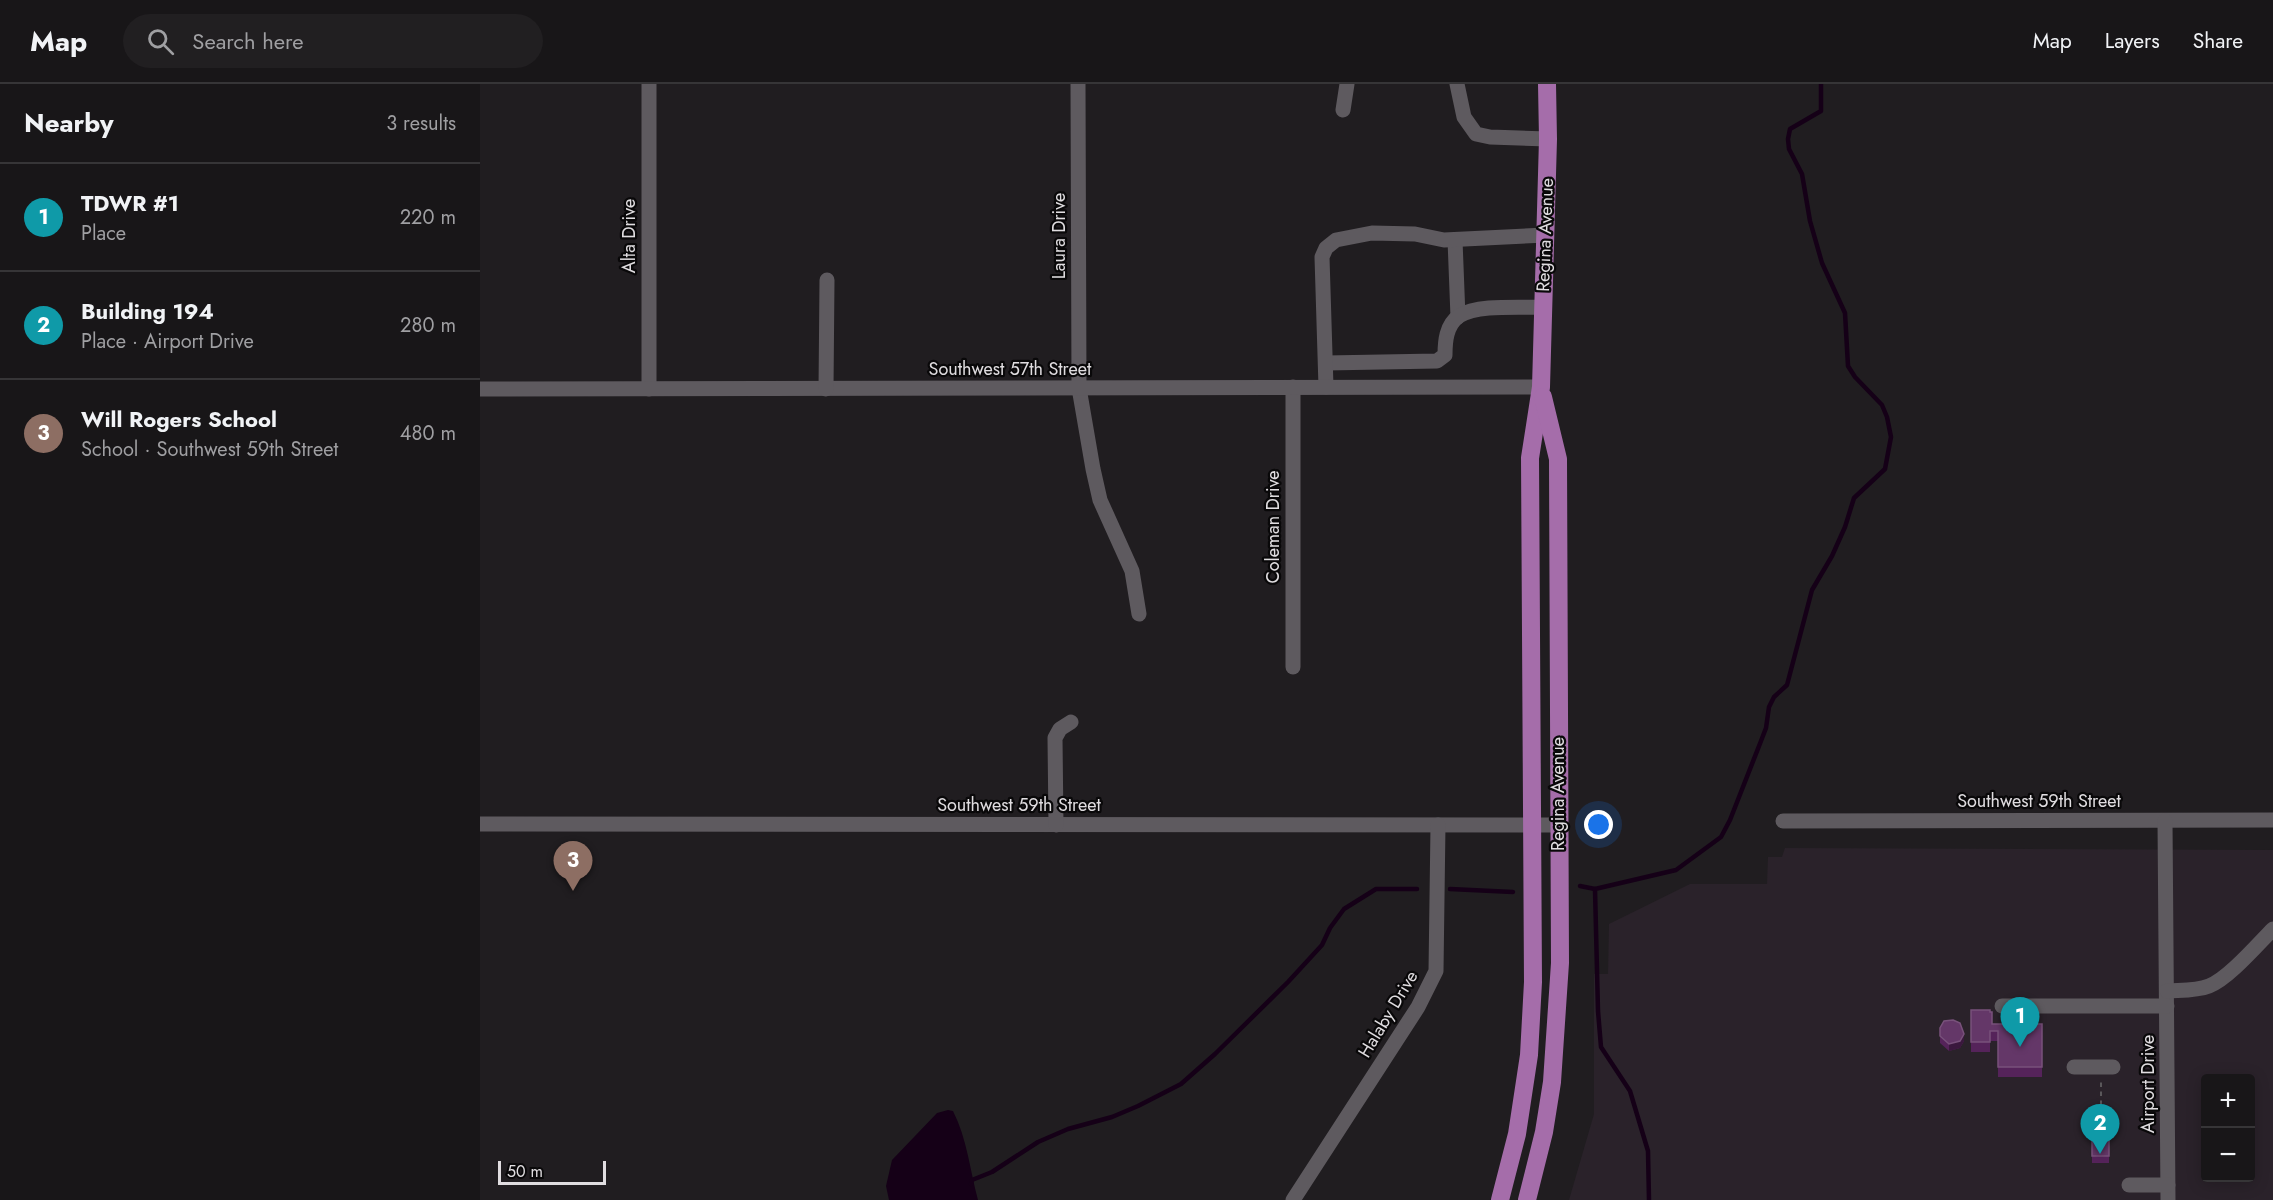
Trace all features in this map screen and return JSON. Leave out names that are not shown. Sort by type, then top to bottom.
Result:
[{"type":"main road","name":"Regina Avenue","points":[[1500,1200],[1517,1134],[1529,1055],[1533,982],[1530,458],[1541,387],[1548,139],[1547,84]]},
{"type":"main road","name":"Regina Avenue","points":[[1527,1200],[1544,1132],[1554,1060],[1560,963],[1558,459],[1541,387]]},
{"type":"street","name":"Alta Drive","points":[[649,84],[649,389]]},
{"type":"street","name":"Laura Drive","points":[[1078,84],[1079,388],[1100,500],[1132,572],[1139,615]]},
{"type":"street","points":[[1343,110],[1347,84]]},
{"type":"street","points":[[1457,84],[1464,117],[1476,134],[1490,137],[1548,139]]},
{"type":"street","points":[[1326,387],[1322,257],[1326,248],[1336,240],[1372,233],[1415,234],[1455,240],[1546,235]]},
{"type":"street","points":[[1455,240],[1458,317]]},
{"type":"street","points":[[826,280],[826,388]]},
{"type":"street","points":[[1326,363],[1437,361],[1445,355],[1444,340],[1458,317],[1490,308],[1543,308]]},
{"type":"street","points":[[1423,361],[1424,387]]},
{"type":"street","points":[[1380,363],[1382,387]]},
{"type":"street","name":"Coleman Drive","points":[[1293,387],[1293,667]]},
{"type":"street","name":"Southwest 57th Street","points":[[480,388],[1541,387]]},
{"type":"street","points":[[1056,825],[1055,738],[1060,729],[1071,722]]},
{"type":"street","name":"Southwest 59th Street","points":[[1783,821],[2273,820]]},
{"type":"street","name":"Airport Drive","points":[[2166,821],[2168,1193]]},
{"type":"street","name":"Southwest 59th Street","points":[[480,824],[1558,825]]},
{"type":"street","name":"Halaby Drive","points":[[1293,1200],[1418,1007],[1437,970],[1438,825]]},
{"type":"street","points":[[2002,1006],[2167,999],[2211,985],[2223,977],[2273,929]]},
{"type":"street","points":[[2074,1067],[2107,1072]]},
{"type":"street","points":[[2129,1185],[2168,1193]]},
{"type":"path","points":[[2101,1141],[2107,1072]]},
{"type":"shaded area","points":[[1785,848],[2273,850],[2273,1200],[1569,1200],[1594,1114],[1594,974],[1608,974],[1609,924],[1690,884],[1767,884],[1768,857],[1782,857]]},
{"type":"shaded area","points":[[953,1111],[962,1132],[978,1200],[889,1200],[886,1186],[892,1160],[937,1113]]},
{"type":"building","points":[[1971,1010],[1990,1010],[1992,1024],[2042,1024],[2042,1067],[1998,1067],[1998,1031],[1990,1031],[1990,1042],[1971,1042]]},
{"type":"building","points":[[1953,1020],[1960,1023],[1964,1034],[1960,1041],[1949,1044],[1940,1036],[1940,1028],[1944,1021]]},
{"type":"building","points":[[2092,1139],[2109,1139],[2109,1156],[2092,1156]]},
{"type":"waterway","points":[[1649,1200],[1648,1151],[1630,1091],[1601,1047],[1595,889],[1676,870],[1721,837],[1730,820],[1766,728],[1769,707],[1774,697],[1787,685],[1812,590],[1832,556],[1845,527],[1854,498],[1885,469],[1891,437],[1882,405],[1855,377],[1848,366],[1845,313],[1822,263],[1810,221],[1802,174],[1789,149],[1790,129],[1821,111],[1821,84]]},
{"type":"waterway","points":[[1580,886],[1595,889]]},
{"type":"waterway","points":[[971,1184],[972,1180],[992,1172],[1038,1142],[1068,1129],[1112,1117],[1181,1084],[1288,982],[1322,945],[1330,928],[1344,909],[1376,889],[1417,889]]},
{"type":"waterway","points":[[1450,889],[1513,892]]},
{"type":"place","name":"Will Rogers School","points":[[573,891]]},
{"type":"place","name":"TDWR #1","points":[[2020,1047]]},
{"type":"place","name":"Building 194","points":[[2100,1154]]}]
